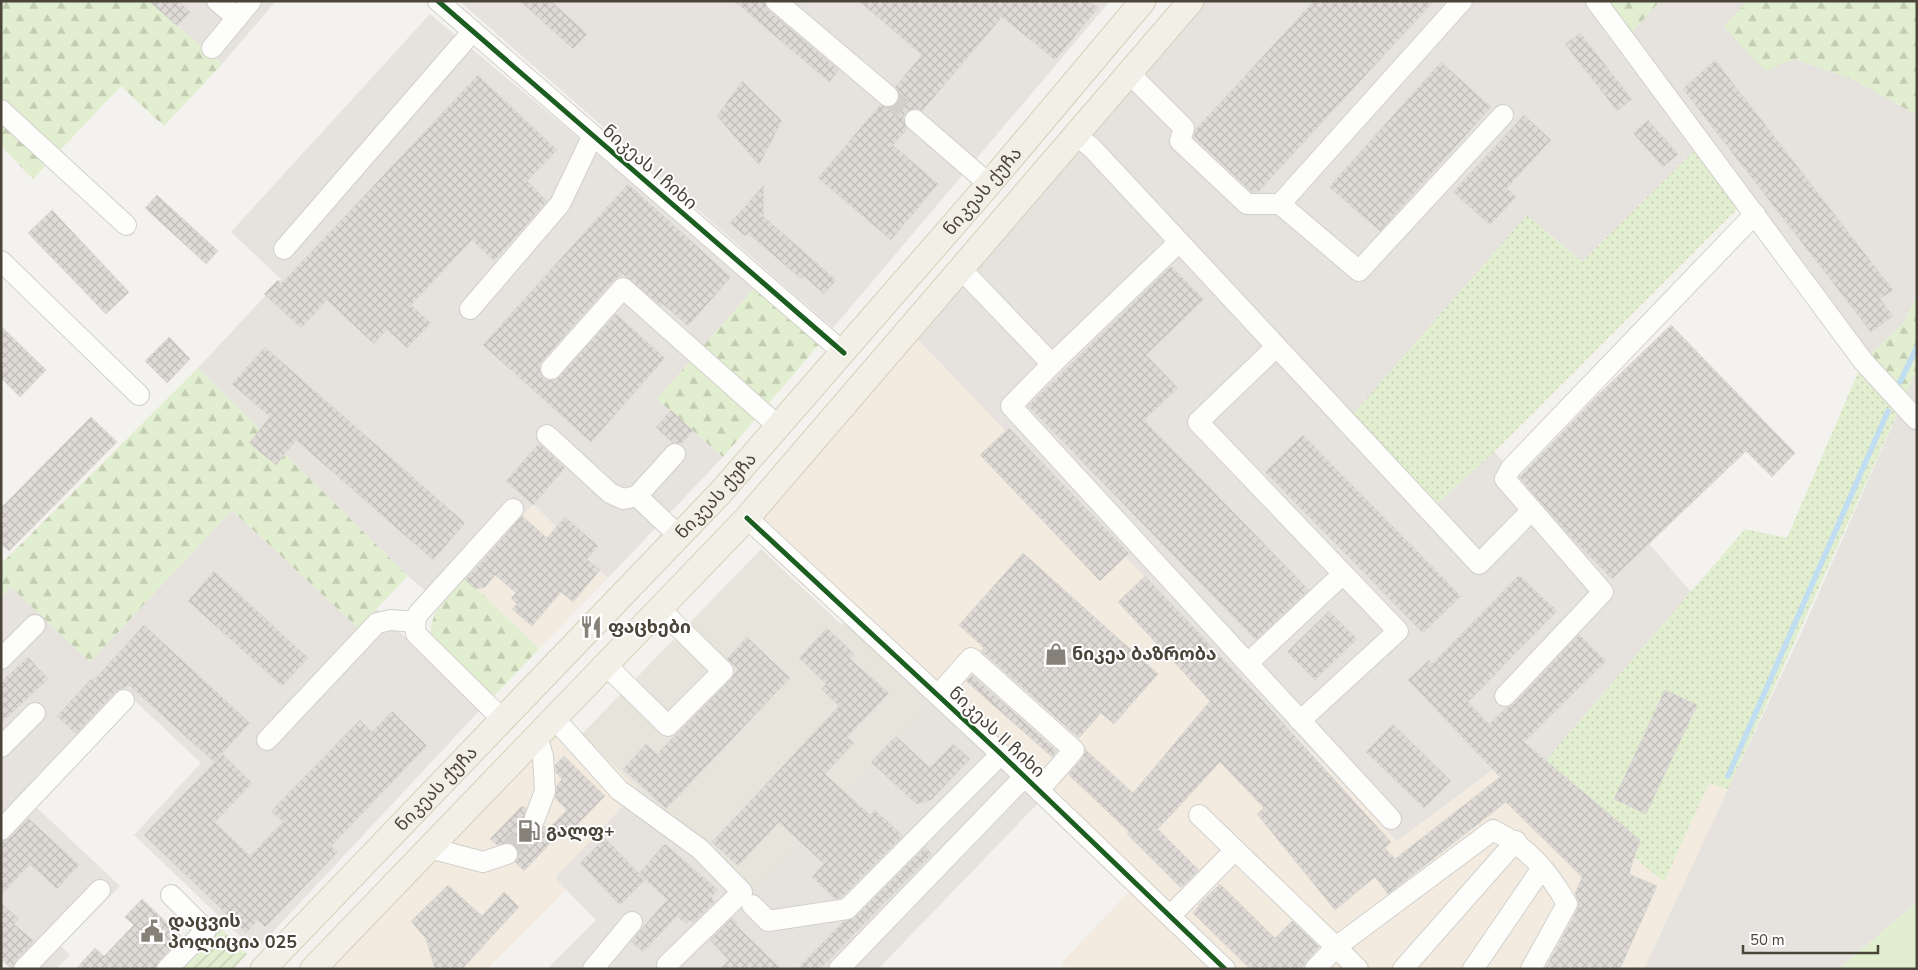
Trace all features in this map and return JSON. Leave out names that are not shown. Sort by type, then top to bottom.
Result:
[{"type":"main road","name":"ნიკეას ქუჩა","points":[[263,969],[680,536],[844,353],[1143,1]]},
{"type":"main road","name":"ნიკეას ქუჩა","points":[[313,969],[747,518],[1191,1]]},
{"type":"street","points":[[217,1],[237,18]]},
{"type":"street","points":[[212,48],[251,1]]},
{"type":"street","name":"ნიკეას I ჩიხი","points":[[438,1],[844,353]]},
{"type":"street","points":[[776,1],[888,96]]},
{"type":"street","points":[[1280,204],[1462,1]]},
{"type":"street","points":[[1596,1],[1863,361],[1916,419]]},
{"type":"street","points":[[284,249],[473,32]]},
{"type":"street","points":[[1129,74],[1184,128],[1180,140],[1247,204],[1280,204],[1360,271],[1503,115]]},
{"type":"street","points":[[1,110],[126,225]]},
{"type":"street","points":[[915,120],[989,184]]},
{"type":"street","points":[[470,309],[560,204],[593,135]]},
{"type":"street","points":[[1076,135],[1092,148],[1479,564],[1532,510]]},
{"type":"street","points":[[1505,696],[1603,592],[1505,479],[1511,468],[1755,214]]},
{"type":"street","points":[[1179,242],[1011,406],[1390,819]]},
{"type":"street","points":[[1,261],[139,395]]},
{"type":"street","points":[[960,269],[1052,364]]},
{"type":"street","points":[[551,369],[623,288],[779,427]]},
{"type":"street","points":[[1276,347],[1198,422],[1398,631],[1300,721]]},
{"type":"street","points":[[547,435],[610,493],[623,499],[637,496],[675,454]]},
{"type":"street","points":[[637,496],[680,536]]},
{"type":"street","points":[[503,720],[416,634],[415,622],[418,614],[513,509]]},
{"type":"street","name":"ნიკეას II ჩიხი","points":[[747,518],[938,694],[1225,969]]},
{"type":"street","points":[[1248,664],[1343,574]]},
{"type":"street","points":[[606,665],[668,726],[723,671],[660,608]]},
{"type":"street","points":[[267,740],[377,623],[392,620],[415,622]]},
{"type":"street","points":[[1,659],[35,624]]},
{"type":"street","points":[[839,969],[1032,783],[1074,750],[971,658],[938,694]]},
{"type":"street","points":[[1,830],[124,700]]},
{"type":"street","points":[[1,747],[35,713]]},
{"type":"street","points":[[555,719],[619,790],[700,849],[742,892],[667,965]]},
{"type":"street","points":[[535,818],[545,792],[543,756],[537,737]]},
{"type":"street","points":[[752,905],[768,921],[846,909],[1001,754]]},
{"type":"street","points":[[1199,815],[1358,969]]},
{"type":"street","points":[[1315,969],[1336,948],[1492,830],[1516,842],[1554,880],[1567,904],[1531,969]]},
{"type":"street","points":[[1403,969],[1516,842]]},
{"type":"street","points":[[430,848],[484,862],[507,854]]},
{"type":"street","points":[[1170,916],[1235,850]]},
{"type":"street","points":[[1473,969],[1542,868]]},
{"type":"street","points":[[24,969],[100,890]]},
{"type":"street","points":[[167,969],[206,930],[171,896]]},
{"type":"street","points":[[593,969],[632,922]]},
{"type":"shaded area","points":[[148,1],[276,1],[222,64]]},
{"type":"shaded area","points":[[459,1],[1110,1],[833,328]]},
{"type":"shaded area","points":[[1191,1],[1596,1],[1625,40],[1660,1],[1747,1],[1724,27],[1794,59],[1850,78],[1917,115],[1917,296],[1903,324],[1863,361],[1702,143],[1582,262],[1527,215],[1429,511],[1494,452],[1602,560],[1638,531],[1691,592],[1535,773],[1513,755],[1397,841],[909,330]]},
{"type":"shaded area","points":[[430,14],[756,286],[657,399],[723,457],[608,578],[533,504],[442,605],[408,576],[198,368],[281,279],[231,232]]},
{"type":"shaded area","name":"ნიკეა ბაზრობა","points":[[909,330],[1397,841],[1514,755],[1664,882],[1709,782],[1737,794],[1828,969],[1067,969],[1061,963],[1136,884],[747,518]]},
{"type":"shaded area","points":[[1917,369],[1917,902],[1838,969],[1644,969],[1803,629]]},
{"type":"shaded area","points":[[533,504],[608,578],[539,649],[465,577]]},
{"type":"shaded area","points":[[232,510],[358,628],[376,608],[479,711],[255,951],[134,835],[201,763],[134,700],[35,806],[120,886],[61,946],[70,955],[56,969],[11,969],[1,959],[1,597],[11,587],[90,662]]},
{"type":"shaded area","points":[[761,549],[842,625],[851,614],[938,695],[754,891],[713,846],[638,790],[582,734]]},
{"type":"shaded area","points":[[938,695],[1045,796],[878,969],[547,969],[596,920],[555,878],[638,790],[713,846],[754,890]]},
{"type":"shaded area","points":[[561,713],[638,790],[555,878],[566,890],[487,969],[313,969]]},
{"type":"green space","points":[[1,1],[148,1],[222,64],[164,126],[121,86],[33,179],[1,146]]},
{"type":"green space","points":[[1596,1],[1660,1],[1625,40]]},
{"type":"green space","points":[[1747,1],[1917,1],[1917,115],[1850,78],[1794,59],[1765,71],[1724,27]]},
{"type":"green space","points":[[1702,143],[1745,201],[1494,452],[1429,511],[1346,422],[1527,215],[1582,262]]},
{"type":"green space","points":[[756,286],[820,343],[723,457],[657,399]]},
{"type":"green space","points":[[1917,296],[1917,369],[1901,405],[1863,361],[1903,324]]},
{"type":"green space","points":[[1863,361],[1901,405],[1728,790],[1709,783],[1664,882],[1535,773],[1745,529],[1787,538]]},
{"type":"green space","points":[[198,368],[408,576],[358,628],[232,510],[90,662],[11,587],[1,597],[1,559],[4,561]]},
{"type":"green space","points":[[465,577],[539,649],[491,699],[435,646],[430,629],[435,613]]},
{"type":"green space","points":[[1917,902],[1917,969],[1838,969]]},
{"type":"green space","points":[[221,929],[247,954],[233,969],[182,969]]},
{"type":"building","points":[[149,1],[179,1],[190,12],[177,26]]},
{"type":"building","points":[[520,1],[551,1],[587,34],[573,49]]},
{"type":"building","points":[[734,1],[764,1],[768,10],[839,70],[829,82]]},
{"type":"building","points":[[859,1],[1090,1],[1098,8],[1055,60],[1002,17],[922,111],[917,108],[906,112],[903,118],[907,129],[893,145],[938,184],[891,240],[818,178],[880,105],[892,107],[897,103],[899,92],[895,87],[922,55]]},
{"type":"building","points":[[1314,1],[1434,1],[1258,192],[1252,192],[1194,137],[1195,130]]},
{"type":"building","points":[[1580,33],[1632,99],[1617,111],[1565,44]]},
{"type":"building","points":[[1715,60],[1893,290],[1880,299],[1893,316],[1871,332],[1683,89]]},
{"type":"building","points":[[1441,62],[1491,107],[1380,231],[1329,187]]},
{"type":"building","points":[[478,75],[557,150],[527,181],[547,201],[494,261],[472,240],[411,305],[431,323],[407,348],[387,329],[374,344],[327,300],[301,328],[264,294],[278,280],[281,284]]},
{"type":"building","points":[[742,81],[782,121],[759,165],[717,116]]},
{"type":"building","points":[[1524,115],[1551,140],[1507,188],[1516,197],[1490,225],[1453,192]]},
{"type":"building","points":[[1648,120],[1678,154],[1663,167],[1633,133]]},
{"type":"building","points":[[628,184],[731,277],[688,326],[663,304],[661,306],[623,274],[614,280],[542,361],[539,367],[543,378],[555,380],[616,314],[665,358],[591,442],[483,345]]},
{"type":"building","points":[[764,185],[763,216],[836,280],[824,294],[804,276],[801,279],[748,233],[745,236],[730,223]]},
{"type":"building","points":[[157,195],[218,251],[206,264],[145,208]]},
{"type":"building","points":[[52,210],[129,292],[106,314],[28,233]]},
{"type":"building","points":[[1171,266],[1204,299],[1146,355],[1178,388],[1144,420],[1309,590],[1256,640],[1028,406]]},
{"type":"building","points":[[1671,325],[1795,453],[1772,477],[1746,451],[1612,579],[1567,533],[1519,477],[1595,398]]},
{"type":"building","points":[[1,326],[46,370],[20,397],[1,378]]},
{"type":"building","points":[[169,337],[190,359],[167,383],[145,361]]},
{"type":"building","points":[[265,347],[465,523],[433,560],[296,440],[276,465],[249,443],[270,417],[232,384]]},
{"type":"building","points":[[671,410],[693,431],[681,444],[673,443],[656,427]]},
{"type":"building","points":[[91,417],[117,442],[9,551],[1,544],[1,508]]},
{"type":"building","points":[[1009,428],[1129,553],[1100,581],[980,455]]},
{"type":"building","points":[[1303,435],[1461,596],[1423,633],[1265,472]]},
{"type":"building","points":[[539,443],[565,468],[533,505],[506,481]]},
{"type":"building","points":[[522,516],[547,538],[565,517],[598,546],[587,559],[600,570],[573,602],[561,592],[532,626],[512,609],[517,604],[511,598],[516,593],[495,575],[485,587],[475,589],[465,580]]},
{"type":"building","points":[[1023,553],[1158,674],[1114,724],[1101,713],[1079,738],[981,651],[984,648],[959,625]]},
{"type":"building","points":[[214,571],[308,658],[282,686],[188,601]]},
{"type":"building","points":[[1519,575],[1557,611],[1468,702],[1489,724],[1506,708],[1514,704],[1579,634],[1606,661],[1524,742],[1640,840],[1629,874],[1657,886],[1620,969],[1545,969],[1577,910],[1579,903],[1575,894],[1582,877],[1506,802],[1388,894],[1375,877],[1335,910],[1257,814],[1264,808],[1220,762],[1158,829],[1199,870],[1181,888],[1127,834],[1129,832],[1068,774],[1083,757],[1085,749],[1133,793],[1210,701],[1118,602],[1145,576],[1263,701],[1391,842],[1385,848],[1395,859],[1500,777],[1408,680],[1429,660],[1432,664]]},
{"type":"building","points":[[1329,611],[1357,639],[1315,680],[1287,652]]},
{"type":"building","points":[[144,625],[250,723],[214,762],[129,685],[115,692],[76,734],[57,716],[91,679],[93,681]]},
{"type":"building","points":[[827,628],[854,654],[850,659],[889,693],[847,737],[854,743],[825,774],[870,815],[875,810],[903,836],[841,898],[835,899],[812,877],[824,864],[779,822],[738,866],[712,842],[839,706],[821,689],[826,684],[799,658]]},
{"type":"building","points":[[747,637],[790,678],[666,809],[623,769],[646,744],[657,754],[731,679],[738,669],[727,659]]},
{"type":"building","points":[[28,657],[48,679],[1,723],[1,682]]},
{"type":"building","points":[[972,675],[1057,751],[1052,757],[966,681]]},
{"type":"building","points":[[1665,690],[1697,705],[1646,814],[1614,799]]},
{"type":"building","points":[[392,711],[427,746],[331,846],[338,852],[265,927],[258,920],[246,933],[144,835],[223,754],[252,783],[215,822],[250,856],[283,822],[271,811],[360,720],[372,732]]},
{"type":"building","points":[[1393,724],[1451,781],[1424,808],[1366,752]]},
{"type":"building","points":[[896,736],[930,768],[953,744],[970,759],[931,800],[916,804],[871,762]]},
{"type":"building","points":[[564,756],[605,796],[565,837],[552,825],[567,810],[555,798],[557,785],[562,779],[556,773],[555,765]]},
{"type":"building","points":[[522,806],[526,809],[523,820],[526,826],[537,830],[544,826],[556,837],[524,871],[515,862],[519,856],[515,845],[509,842],[497,845],[490,839]]},
{"type":"building","points":[[28,818],[79,865],[57,889],[30,864],[1,895],[1,842],[10,838]]},
{"type":"building","points":[[605,838],[645,880],[620,905],[580,863]]},
{"type":"building","points":[[665,844],[718,890],[711,897],[715,901],[693,923],[690,920],[686,924],[677,916],[643,952],[631,941],[667,900],[639,873]]},
{"type":"building","points":[[925,847],[932,854],[820,969],[797,969],[843,922],[855,917]]},
{"type":"building","points":[[1220,884],[1275,938],[1292,921],[1319,947],[1301,969],[1250,969],[1193,913],[1198,905]]},
{"type":"building","points":[[448,885],[482,916],[504,892],[519,907],[462,969],[435,969],[426,939],[411,921]]},
{"type":"building","name":"დაცვის პოლიცია 025","points":[[142,899],[182,937],[159,961],[155,969],[76,969],[95,948],[104,956],[134,925],[125,917]]},
{"type":"building","points":[[1,903],[19,919],[14,924],[34,941],[15,961],[12,969],[1,959]]},
{"type":"building","points":[[732,918],[737,923],[735,924],[781,969],[720,969],[729,960],[710,940]]},
{"type":"waterway","points":[[1900,382],[1917,347]]},
{"type":"waterway","points":[[1728,776],[1888,411]]},
{"type":"tunnel","points":[[888,96],[915,120]]},
{"type":"tunnel","points":[[507,854],[535,818]]},
{"type":"cycle path","points":[[438,1],[844,353]]},
{"type":"cycle path","points":[[747,518],[1001,754],[1225,969]]},
{"type":"place","name":"ფაცხები","points":[[591,627]]},
{"type":"place","name":"ნიკეა ბაზრობა","points":[[1056,654]]},
{"type":"place","name":"გალფ+","points":[[529,831]]},
{"type":"place","name":"დაცვის პოლიცია 025","points":[[152,931]]}]
